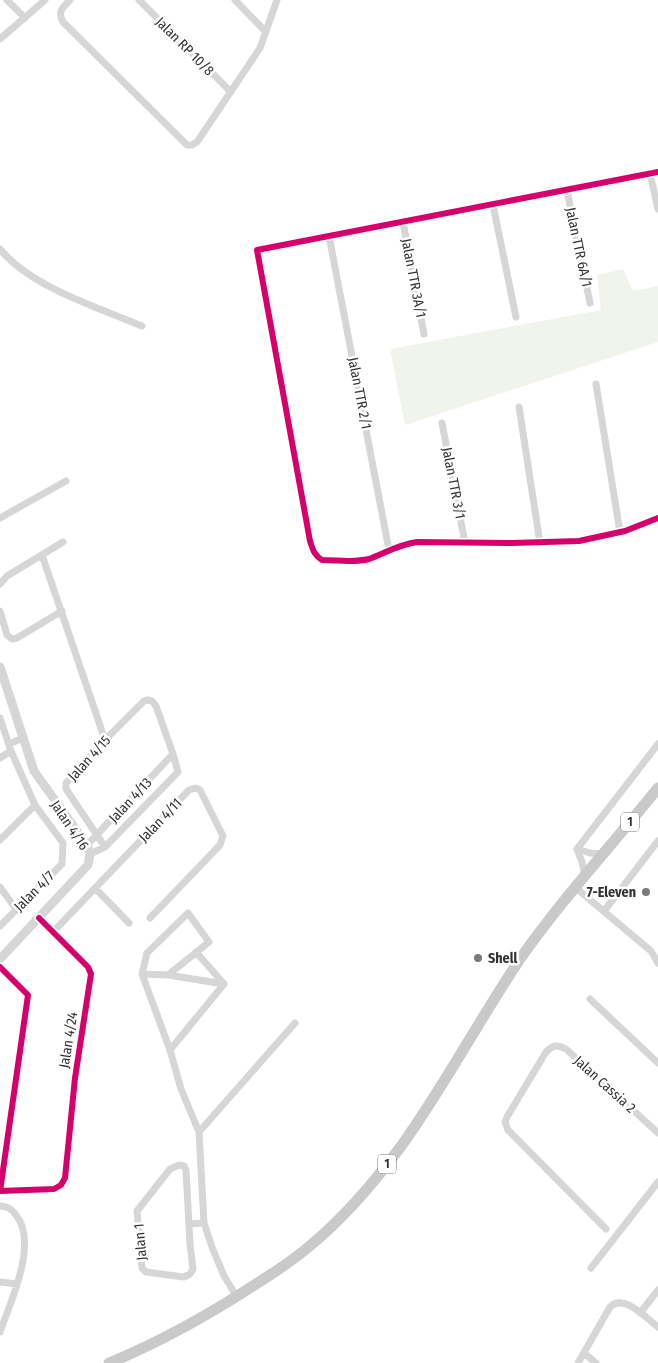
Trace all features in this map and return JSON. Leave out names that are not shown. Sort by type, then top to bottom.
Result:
[{"type":"main road","name":"1","points":[[109,1363],[182,1328],[237,1296],[313,1244],[345,1214],[415,1126],[521,959],[602,854],[658,788]]},
{"type":"street","points":[[7,0],[25,18]]},
{"type":"street","points":[[0,39],[45,0]]},
{"type":"street","points":[[70,0],[61,9],[60,16],[63,22],[187,144],[192,145],[198,142],[260,48],[277,0]]},
{"type":"street","name":"Jalan RP 10/8","points":[[140,0],[231,92]]},
{"type":"street","points":[[235,0],[266,31]]},
{"type":"street","points":[[658,209],[654,173],[257,250],[310,541],[314,552],[322,560],[357,561],[417,542],[540,543],[580,541],[620,532],[658,518]]},
{"type":"street","name":"Jalan TTR 6A/1","points":[[567,190],[590,303]]},
{"type":"street","points":[[493,205],[516,317]]},
{"type":"street","name":"Jalan TTR 3A/1","points":[[403,222],[424,334]]},
{"type":"street","name":"Jalan TTR 2/1","points":[[329,236],[389,550]]},
{"type":"street","points":[[0,249],[7,258],[40,282],[142,326]]},
{"type":"street","points":[[596,384],[620,532]]},
{"type":"street","points":[[519,407],[540,543]]},
{"type":"street","name":"Jalan TTR 3/1","points":[[442,423],[465,543]]},
{"type":"street","points":[[0,518],[66,481]]},
{"type":"street","points":[[0,584],[7,576],[63,542]]},
{"type":"street","points":[[42,555],[105,740]]},
{"type":"street","points":[[0,611],[7,635],[12,639],[18,638],[62,611]]},
{"type":"street","name":"Jalan 4/16","points":[[0,667],[34,770],[88,850],[88,865],[0,959]]},
{"type":"street","name":"Jalan 4/15","points":[[105,847],[65,785],[105,740],[147,700],[152,701],[156,706],[173,754]]},
{"type":"street","points":[[0,718],[35,806],[0,840]]},
{"type":"street","points":[[0,758],[10,747],[23,738]]},
{"type":"street","points":[[577,848],[658,744]]},
{"type":"street","points":[[88,850],[105,847],[178,772],[173,754]]},
{"type":"street","name":"Jalan 4/13","points":[[88,850],[97,835],[173,754]]},
{"type":"street","name":"Jalan 4/11","points":[[53,932],[189,790],[194,788],[200,790],[223,836],[220,845],[150,918]]},
{"type":"street","name":"Jalan 4/7","points":[[0,926],[62,864],[63,843],[35,806]]},
{"type":"street","points":[[604,911],[658,841]]},
{"type":"street","points":[[577,848],[590,853],[602,854]]},
{"type":"street","points":[[577,848],[585,876]]},
{"type":"street","points":[[0,887],[16,910]]},
{"type":"street","points":[[95,888],[129,923]]},
{"type":"street","points":[[576,888],[654,951],[658,962]]},
{"type":"street","points":[[168,975],[209,942],[188,913],[147,953],[142,974],[170,1050],[181,1089],[199,1132],[204,1222],[224,1276],[237,1296]]},
{"type":"street","name":"Jalan 4/24","points":[[0,1191],[54,1189],[61,1185],[65,1178],[75,1078],[91,974],[88,967],[39,918]]},
{"type":"street","points":[[196,952],[224,984]]},
{"type":"street","points":[[0,966],[28,995],[0,1191]]},
{"type":"street","points":[[142,974],[168,975],[224,984]]},
{"type":"street","points":[[170,1050],[224,984]]},
{"type":"street","points":[[590,999],[658,1063]]},
{"type":"street","points":[[199,1132],[295,1023]]},
{"type":"street","name":"Jalan Cassia 2","points":[[606,1229],[508,1130],[506,1125],[507,1117],[546,1052],[552,1046],[559,1045],[566,1049],[657,1131]]},
{"type":"street","name":"Jalan 1","points":[[179,1165],[184,1166],[186,1170],[189,1224],[193,1266],[190,1274],[184,1277],[144,1272],[142,1268],[137,1211],[170,1169],[179,1165]]},
{"type":"street","points":[[591,1268],[658,1182]]},
{"type":"street","points":[[0,1206],[5,1206],[12,1210],[19,1218],[23,1228],[25,1252],[17,1284],[0,1332]]},
{"type":"street","points":[[189,1224],[204,1222]]},
{"type":"street","points":[[0,1282],[17,1284]]},
{"type":"street","points":[[640,1313],[658,1290]]},
{"type":"street","points":[[578,1363],[614,1302],[619,1301],[627,1304],[658,1327]]},
{"type":"street","points":[[584,1353],[596,1363]]},
{"type":"shaded area","points":[[623,269],[633,291],[658,286],[658,342],[405,425],[390,349],[601,310],[597,275]]},
{"type":"cycle path","points":[[658,172],[257,250],[310,541],[315,554],[319,558],[322,560],[363,560],[417,542],[512,543],[579,541],[625,531],[658,518]]},
{"type":"cycle path","points":[[0,967],[28,995],[0,1191],[54,1189],[61,1185],[65,1178],[75,1078],[91,974],[88,967],[39,918]]},
{"type":"place","name":"7-Eleven","points":[[646,892]]},
{"type":"place","name":"Shell","points":[[478,958]]}]
